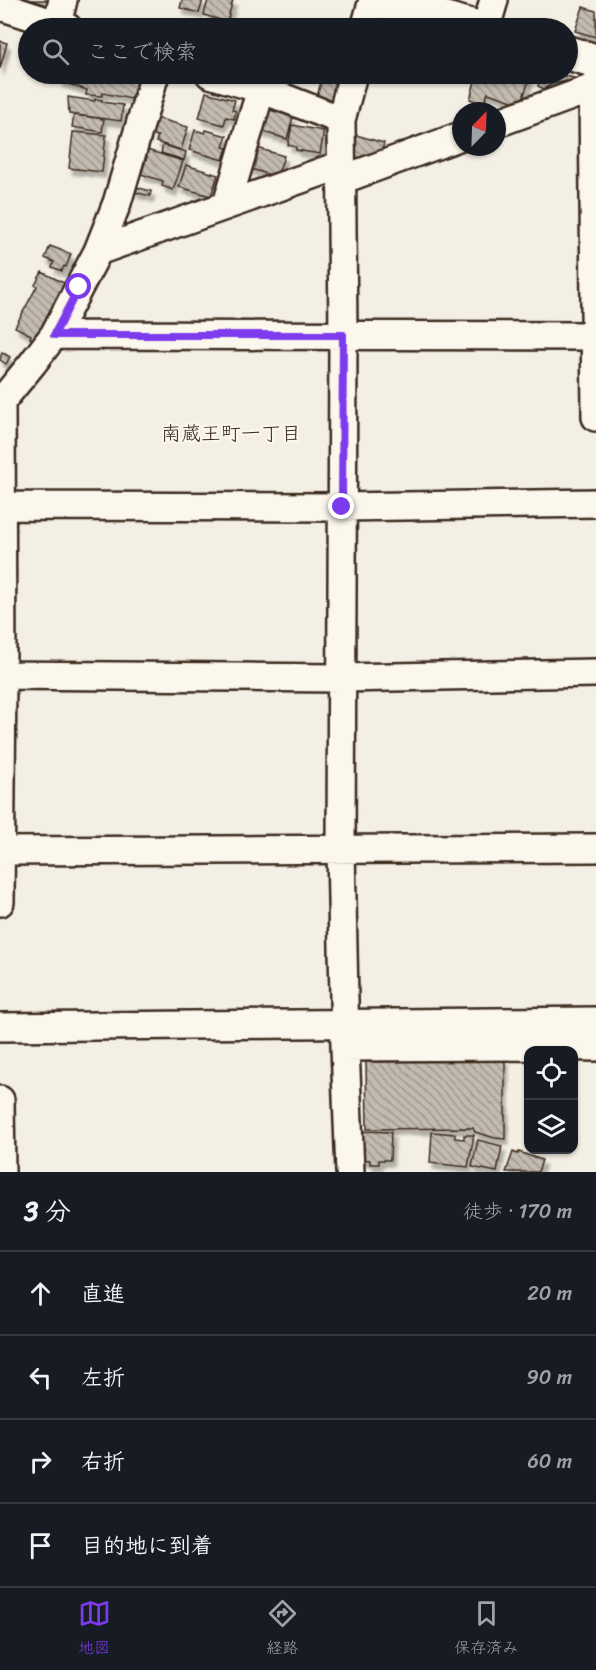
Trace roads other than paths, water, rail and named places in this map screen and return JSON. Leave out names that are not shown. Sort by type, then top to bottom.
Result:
[{"type":"main road","points":[[374,0],[441,18]]},
{"type":"main road","points":[[578,57],[596,61]]},
{"type":"street","points":[[368,18],[374,0]]},
{"type":"street","points":[[489,18],[494,0]]},
{"type":"street","points":[[0,6],[63,18]]},
{"type":"street","points":[[0,902],[1,403],[54,335],[98,251],[117,203],[153,84]]},
{"type":"street","points":[[244,84],[341,120]]},
{"type":"street","points":[[350,84],[341,120],[343,335],[341,850],[350,1172]]},
{"type":"street","points":[[506,120],[594,88],[596,417]]},
{"type":"street","points":[[227,204],[261,89]]},
{"type":"street","points":[[98,251],[227,204],[452,139]]},
{"type":"street","points":[[54,335],[595,336]]},
{"type":"street","points":[[2,506],[342,507],[596,503]]},
{"type":"street","points":[[1,675],[342,678],[596,673]]},
{"type":"street","points":[[0,851],[596,848]]},
{"type":"street","points":[[345,1036],[596,1021]]},
{"type":"street","points":[[0,1027],[345,1036],[596,1047]]},
{"type":"street","points":[[0,1100],[1,1172]]},
{"type":"district","name":"南蔵王町一丁目","points":[[231,433]]}]
